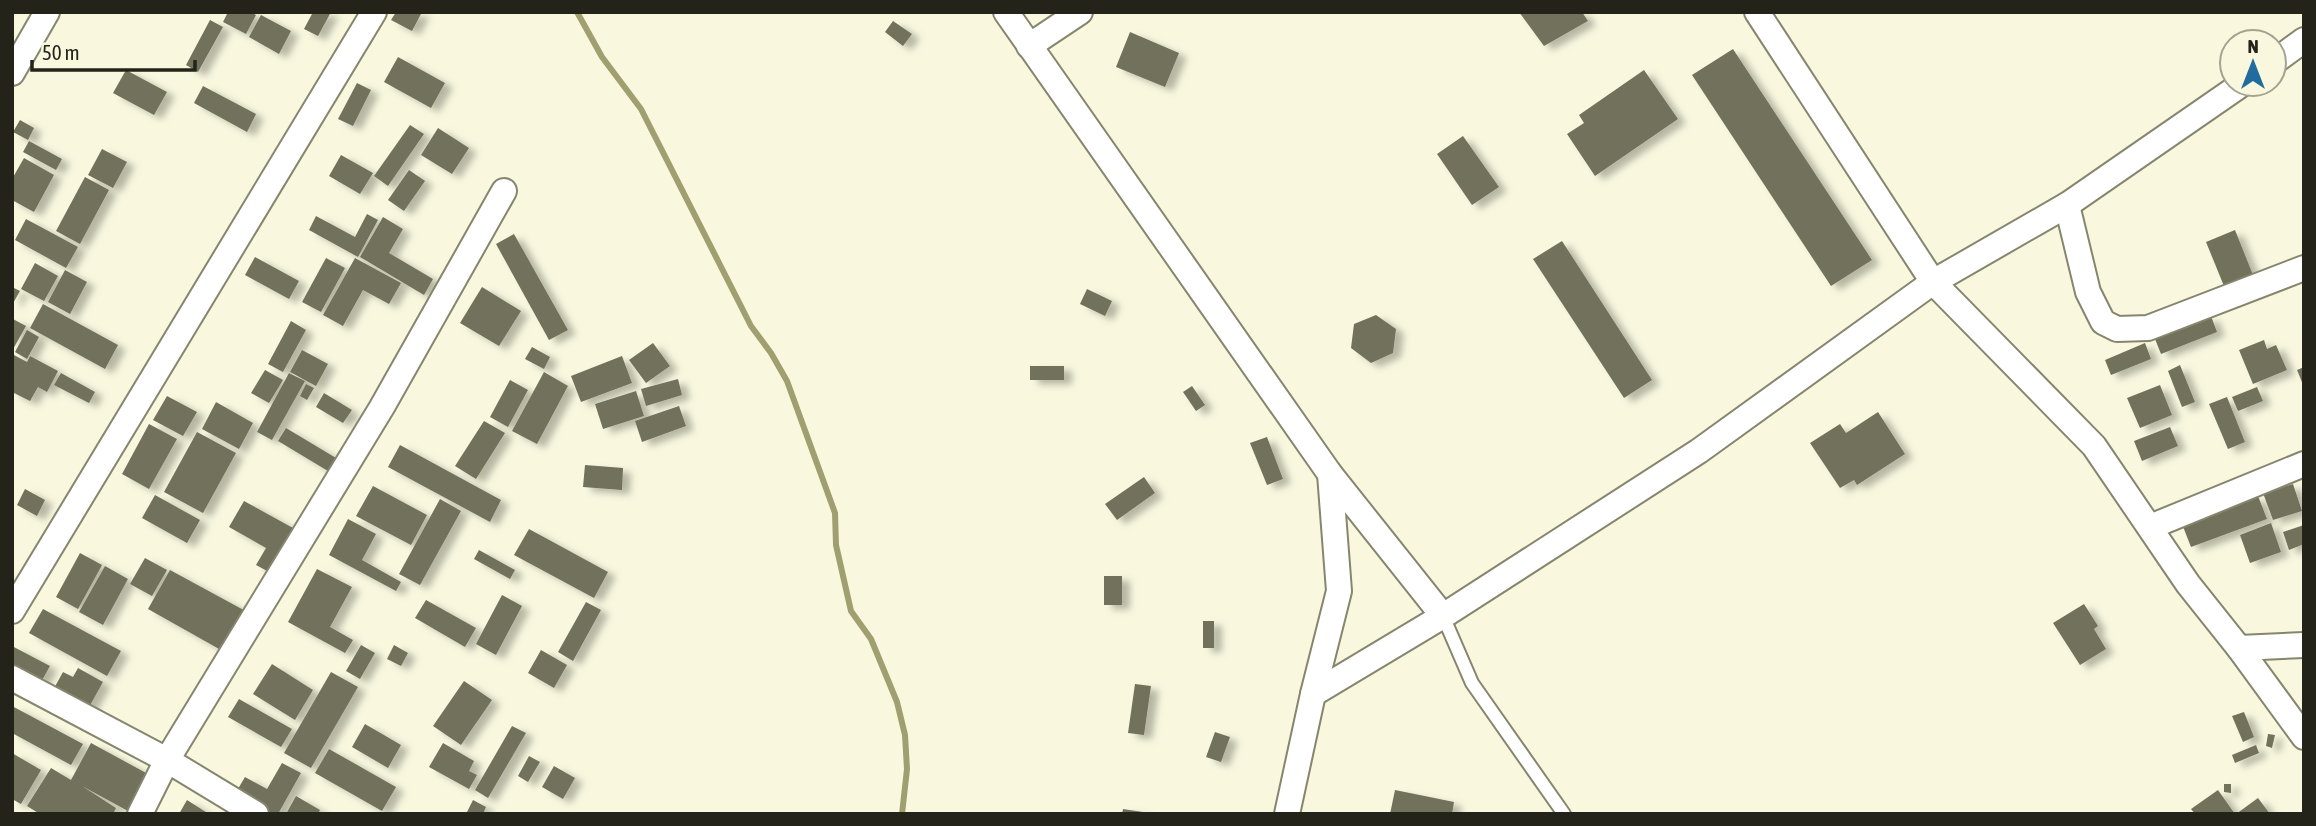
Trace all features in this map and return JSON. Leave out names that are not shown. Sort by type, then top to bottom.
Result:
[{"type":"street","points":[[12,73],[47,12]]},
{"type":"street","points":[[12,611],[374,12]]},
{"type":"street","points":[[1006,12],[1330,474],[1443,616]]},
{"type":"street","points":[[1029,46],[1080,12]]},
{"type":"street","points":[[1757,12],[1933,282],[2094,446],[2188,584],[2304,737]]},
{"type":"street","points":[[2288,52],[2304,40]]},
{"type":"street","points":[[1313,694],[1443,616],[1699,451],[1933,282],[2067,205],[2222,98]]},
{"type":"street","points":[[140,814],[167,760],[382,407],[504,191]]},
{"type":"street","points":[[2067,205],[2088,292],[2103,322],[2117,329],[2148,328],[2304,268]]},
{"type":"street","points":[[2150,527],[2304,464]]},
{"type":"street","points":[[1287,814],[1339,591],[1330,474]]},
{"type":"street","points":[[2239,648],[2304,645]]},
{"type":"street","points":[[12,678],[167,760],[257,814]]},
{"type":"lane","points":[[1443,616],[1472,683],[1563,814]]},
{"type":"building","points":[[228,12],[250,12],[256,15],[246,34],[223,22]]},
{"type":"building","points":[[313,12],[331,12],[318,36],[304,29]]},
{"type":"building","points":[[396,12],[422,12],[412,31],[391,20]]},
{"type":"building","points":[[1519,12],[1582,12],[1588,21],[1544,46]]},
{"type":"building","points":[[261,15],[291,31],[279,54],[249,37]]},
{"type":"building","points":[[210,20],[223,27],[198,72],[186,65]]},
{"type":"building","points":[[893,21],[912,34],[903,46],[885,32]]},
{"type":"building","points":[[1130,32],[1179,53],[1165,87],[1116,67]]},
{"type":"building","points":[[1733,49],[1872,260],[1831,286],[1692,75]]},
{"type":"building","points":[[398,57],[445,83],[431,108],[384,82]]},
{"type":"building","points":[[126,70],[167,92],[154,115],[113,93]]},
{"type":"building","points":[[1644,70],[1678,119],[1595,176],[1567,134],[1584,123],[1579,115]]},
{"type":"building","points":[[357,83],[371,90],[353,126],[338,119]]},
{"type":"building","points":[[203,86],[256,114],[247,132],[194,103]]},
{"type":"building","points":[[20,120],[34,128],[28,140],[13,132]]},
{"type":"building","points":[[410,125],[424,134],[388,186],[374,176]]},
{"type":"building","points":[[438,128],[469,148],[452,174],[421,155]]},
{"type":"building","points":[[1463,136],[1499,187],[1472,205],[1437,154]]},
{"type":"building","points":[[29,141],[62,159],[56,170],[23,152]]},
{"type":"building","points":[[102,149],[127,162],[113,188],[88,175]]},
{"type":"building","points":[[341,155],[373,173],[360,194],[329,176]]},
{"type":"building","points":[[24,158],[54,175],[34,212],[12,200],[12,179]]},
{"type":"building","points":[[409,170],[425,181],[404,211],[388,200]]},
{"type":"building","points":[[85,177],[109,190],[80,244],[56,231]]},
{"type":"building","points":[[367,214],[378,220],[358,257],[309,230],[316,216],[355,237]]},
{"type":"building","points":[[383,217],[403,229],[389,253],[433,279],[424,295],[360,257]]},
{"type":"building","points":[[26,219],[78,247],[66,268],[15,240]]},
{"type":"building","points":[[2235,230],[2255,280],[2226,291],[2206,242]]},
{"type":"building","points":[[514,234],[568,330],[549,340],[496,244]]},
{"type":"building","points":[[1562,241],[1652,380],[1624,398],[1533,259]]},
{"type":"building","points":[[255,257],[299,281],[289,299],[245,275]]},
{"type":"building","points":[[326,258],[345,268],[321,312],[302,302]]},
{"type":"building","points":[[355,258],[401,283],[389,304],[363,290],[343,326],[323,315]]},
{"type":"building","points":[[35,263],[58,276],[44,301],[21,289]]},
{"type":"building","points":[[65,270],[87,282],[70,314],[48,302]]},
{"type":"building","points":[[12,287],[20,291],[12,305]]},
{"type":"building","points":[[482,287],[521,311],[499,346],[460,323]]},
{"type":"building","points":[[1087,289],[1112,301],[1105,316],[1080,304]]},
{"type":"building","points":[[43,304],[118,345],[105,369],[30,328]]},
{"type":"building","points":[[1376,315],[1396,329],[1393,353],[1371,363],[1351,348],[1354,324]]},
{"type":"building","points":[[2211,316],[2217,332],[2161,354],[2155,339]]},
{"type":"building","points":[[13,319],[26,326],[12,351],[12,321]]},
{"type":"building","points":[[291,321],[306,330],[283,372],[268,364]]},
{"type":"building","points":[[27,330],[39,337],[27,359],[15,352]]},
{"type":"building","points":[[2264,340],[2267,349],[2276,345],[2287,370],[2253,384],[2239,350]]},
{"type":"building","points":[[653,343],[670,366],[646,383],[629,360]]},
{"type":"building","points":[[2145,343],[2151,359],[2111,375],[2105,360]]},
{"type":"building","points":[[532,347],[550,357],[544,369],[525,359]]},
{"type":"building","points":[[302,350],[328,364],[316,386],[290,372]]},
{"type":"building","points":[[14,355],[27,362],[30,356],[58,371],[47,392],[38,387],[30,401],[12,392]]},
{"type":"building","points":[[622,356],[632,383],[581,402],[571,376]]},
{"type":"building","points":[[2180,365],[2195,402],[2182,407],[2168,371]]},
{"type":"building","points":[[1030,366],[1064,366],[1064,380],[1030,380]]},
{"type":"building","points":[[2304,367],[2304,387],[2297,370]]},
{"type":"building","points":[[265,370],[283,380],[269,403],[251,393]]},
{"type":"building","points":[[544,372],[568,386],[537,444],[512,431]]},
{"type":"building","points":[[61,373],[95,392],[89,403],[54,385]]},
{"type":"building","points":[[289,373],[305,381],[272,440],[257,432]]},
{"type":"building","points":[[678,379],[682,395],[646,406],[641,389]]},
{"type":"building","points":[[510,380],[528,390],[508,427],[490,417]]},
{"type":"building","points":[[306,384],[314,388],[307,400],[300,396]]},
{"type":"building","points":[[2160,385],[2172,415],[2140,428],[2127,398]]},
{"type":"building","points":[[1192,386],[1205,405],[1196,411],[1183,392]]},
{"type":"building","points":[[2257,387],[2263,401],[2238,411],[2232,397]]},
{"type":"building","points":[[636,391],[644,416],[603,429],[595,404]]},
{"type":"building","points":[[324,393],[352,410],[343,423],[316,407]]},
{"type":"building","points":[[167,396],[197,412],[183,436],[153,420]]},
{"type":"building","points":[[2227,397],[2245,442],[2228,449],[2209,404]]},
{"type":"building","points":[[216,402],[253,423],[239,449],[202,429]]},
{"type":"building","points":[[679,406],[686,426],[642,442],[635,421]]},
{"type":"building","points":[[1878,412],[1905,454],[1857,485],[1854,480],[1840,488],[1810,443],[1840,424],[1846,433]]},
{"type":"building","points":[[484,421],[505,433],[476,479],[455,466]]},
{"type":"building","points":[[149,424],[177,439],[149,489],[122,474]]},
{"type":"building","points":[[2170,427],[2178,446],[2142,461],[2134,441]]},
{"type":"building","points":[[286,428],[336,458],[328,471],[278,441]]},
{"type":"building","points":[[197,432],[236,453],[203,513],[164,492]]},
{"type":"building","points":[[1267,437],[1283,479],[1267,485],[1250,443]]},
{"type":"building","points":[[400,445],[501,500],[490,522],[388,467]]},
{"type":"building","points":[[585,465],[623,468],[622,490],[583,487]]},
{"type":"building","points":[[1144,477],[1155,493],[1117,520],[1105,504]]},
{"type":"building","points":[[2293,484],[2302,511],[2273,520],[2263,493]]},
{"type":"building","points":[[373,486],[427,515],[411,545],[356,516]]},
{"type":"building","points":[[25,489],[45,500],[37,516],[17,505]]},
{"type":"building","points":[[155,495],[200,520],[187,543],[142,518]]},
{"type":"building","points":[[2258,496],[2267,519],[2191,547],[2182,524]]},
{"type":"building","points":[[440,499],[461,511],[420,585],[399,574]]},
{"type":"building","points":[[244,501],[293,528],[269,572],[256,565],[266,548],[229,527]]},
{"type":"building","points":[[348,519],[376,534],[362,560],[401,582],[396,591],[329,555]]},
{"type":"building","points":[[2271,523],[2281,552],[2250,563],[2240,535]]},
{"type":"building","points":[[2304,525],[2304,544],[2289,550],[2283,532]]},
{"type":"building","points":[[529,529],[608,572],[594,598],[514,555]]},
{"type":"building","points":[[479,550],[515,570],[510,579],[474,559]]},
{"type":"building","points":[[80,553],[102,565],[78,609],[56,597]]},
{"type":"building","points":[[145,558],[167,570],[152,596],[130,584]]},
{"type":"building","points":[[105,566],[128,579],[103,625],[79,612]]},
{"type":"building","points":[[317,569],[352,587],[330,627],[353,640],[345,653],[288,622]]},
{"type":"building","points":[[170,570],[251,614],[228,654],[148,609]]},
{"type":"building","points":[[1104,576],[1122,576],[1122,605],[1104,605]]},
{"type":"building","points":[[502,595],[522,606],[496,655],[476,644]]},
{"type":"building","points":[[426,600],[476,628],[465,647],[415,618]]},
{"type":"building","points":[[586,602],[601,610],[573,661],[558,652]]},
{"type":"building","points":[[2084,604],[2098,626],[2094,629],[2106,649],[2080,665],[2053,623]]},
{"type":"building","points":[[43,609],[121,651],[107,676],[29,633]]},
{"type":"building","points":[[1203,621],[1214,621],[1214,648],[1203,648]]},
{"type":"building","points":[[361,645],[375,653],[360,679],[346,671]]},
{"type":"building","points":[[394,645],[408,653],[401,666],[387,659]]},
{"type":"building","points":[[12,646],[50,666],[40,684],[12,669]]},
{"type":"building","points":[[541,650],[567,665],[554,688],[528,673]]},
{"type":"building","points":[[272,664],[313,690],[295,720],[253,694]]},
{"type":"building","points":[[78,668],[103,682],[88,709],[53,690],[63,672],[73,677]]},
{"type":"building","points":[[331,672],[358,687],[311,768],[284,753]]},
{"type":"building","points":[[464,681],[492,700],[461,745],[433,726]]},
{"type":"building","points":[[1135,684],[1151,686],[1144,735],[1128,733]]},
{"type":"building","points":[[239,699],[292,729],[281,747],[228,717]]},
{"type":"building","points":[[12,706],[83,744],[71,765],[12,733]]},
{"type":"building","points":[[2244,712],[2254,737],[2243,742],[2232,716]]},
{"type":"building","points":[[365,724],[401,745],[388,768],[352,747]]},
{"type":"building","points":[[512,726],[526,733],[488,798],[475,790]]},
{"type":"building","points":[[1215,732],[1230,737],[1221,762],[1206,757]]},
{"type":"building","points":[[2268,734],[2275,735],[2272,748],[2266,746]]},
{"type":"building","points":[[91,743],[148,774],[128,811],[82,786],[116,808],[113,814],[40,814],[27,806],[51,768],[71,780]]},
{"type":"building","points":[[443,743],[474,761],[469,771],[477,775],[469,789],[429,767]]},
{"type":"building","points":[[2256,745],[2259,753],[2235,763],[2232,755]]},
{"type":"building","points":[[329,749],[396,787],[382,811],[315,773]]},
{"type":"building","points":[[12,753],[41,770],[21,804],[12,799]]},
{"type":"building","points":[[529,756],[540,762],[528,782],[518,776]]},
{"type":"building","points":[[282,763],[301,773],[278,814],[270,814],[235,794],[245,777],[267,789]]},
{"type":"building","points":[[554,766],[575,778],[563,799],[542,787]]},
{"type":"building","points":[[2224,784],[2231,784],[2231,793],[2224,792]]},
{"type":"building","points":[[1395,790],[1454,802],[1452,814],[1390,814]]},
{"type":"building","points":[[2218,790],[2235,814],[2195,814],[2191,809]]},
{"type":"building","points":[[296,796],[320,810],[318,814],[286,814]]},
{"type":"building","points":[[2258,798],[2270,814],[2236,814]]},
{"type":"building","points":[[187,800],[209,814],[179,814]]},
{"type":"building","points":[[473,800],[486,807],[483,814],[466,814]]},
{"type":"building","points":[[1123,809],[1143,812],[1143,814],[1122,814]]},
{"type":"waterway","points":[[577,12],[602,57],[641,109],[751,326],[787,381],[835,513],[836,545],[851,611],[871,639],[897,702],[905,735],[907,769],[902,814]]}]
